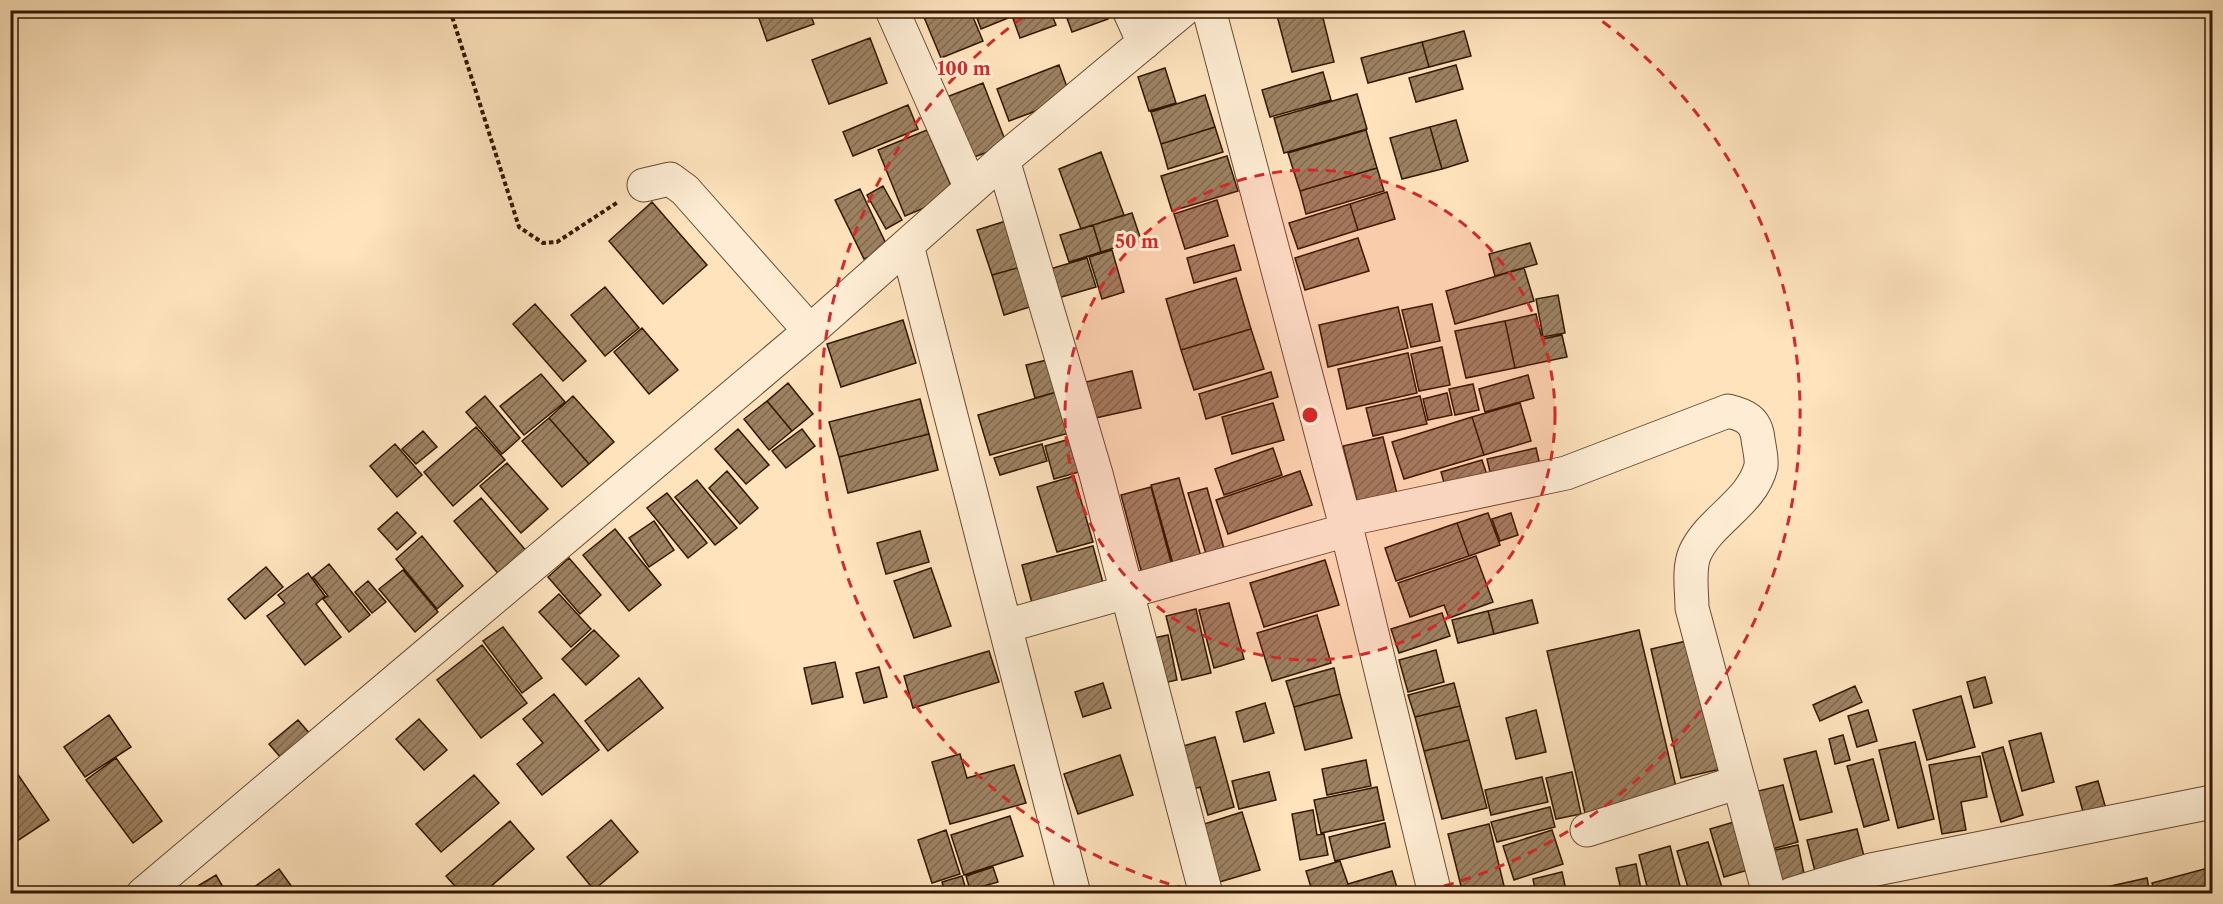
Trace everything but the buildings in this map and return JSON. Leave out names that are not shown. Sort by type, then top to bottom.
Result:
[{"type":"street","points":[[892,10],[971,188]]},
{"type":"street","points":[[1129,10],[1144,43]]},
{"type":"street","points":[[143,894],[810,331],[1003,160],[1183,10]]},
{"type":"street","points":[[1209,10],[1346,525],[1435,894]]},
{"type":"street","points":[[1003,160],[1096,474],[1206,894]]},
{"type":"street","points":[[644,185],[670,179],[685,190],[810,331]]},
{"type":"street","points":[[907,245],[1074,894]]},
{"type":"street","points":[[1006,626],[1127,593],[1346,525],[1566,473],[1728,411],[1743,414],[1754,423],[1761,465],[1753,483],[1742,498],[1707,533],[1694,555],[1691,572],[1692,608],[1769,894]]},
{"type":"street","points":[[1587,830],[1739,782]]},
{"type":"street","points":[[1792,894],[1871,870],[2212,802]]},
{"type":"path","points":[[450,10],[519,227],[543,243],[557,242],[644,185]]}]
